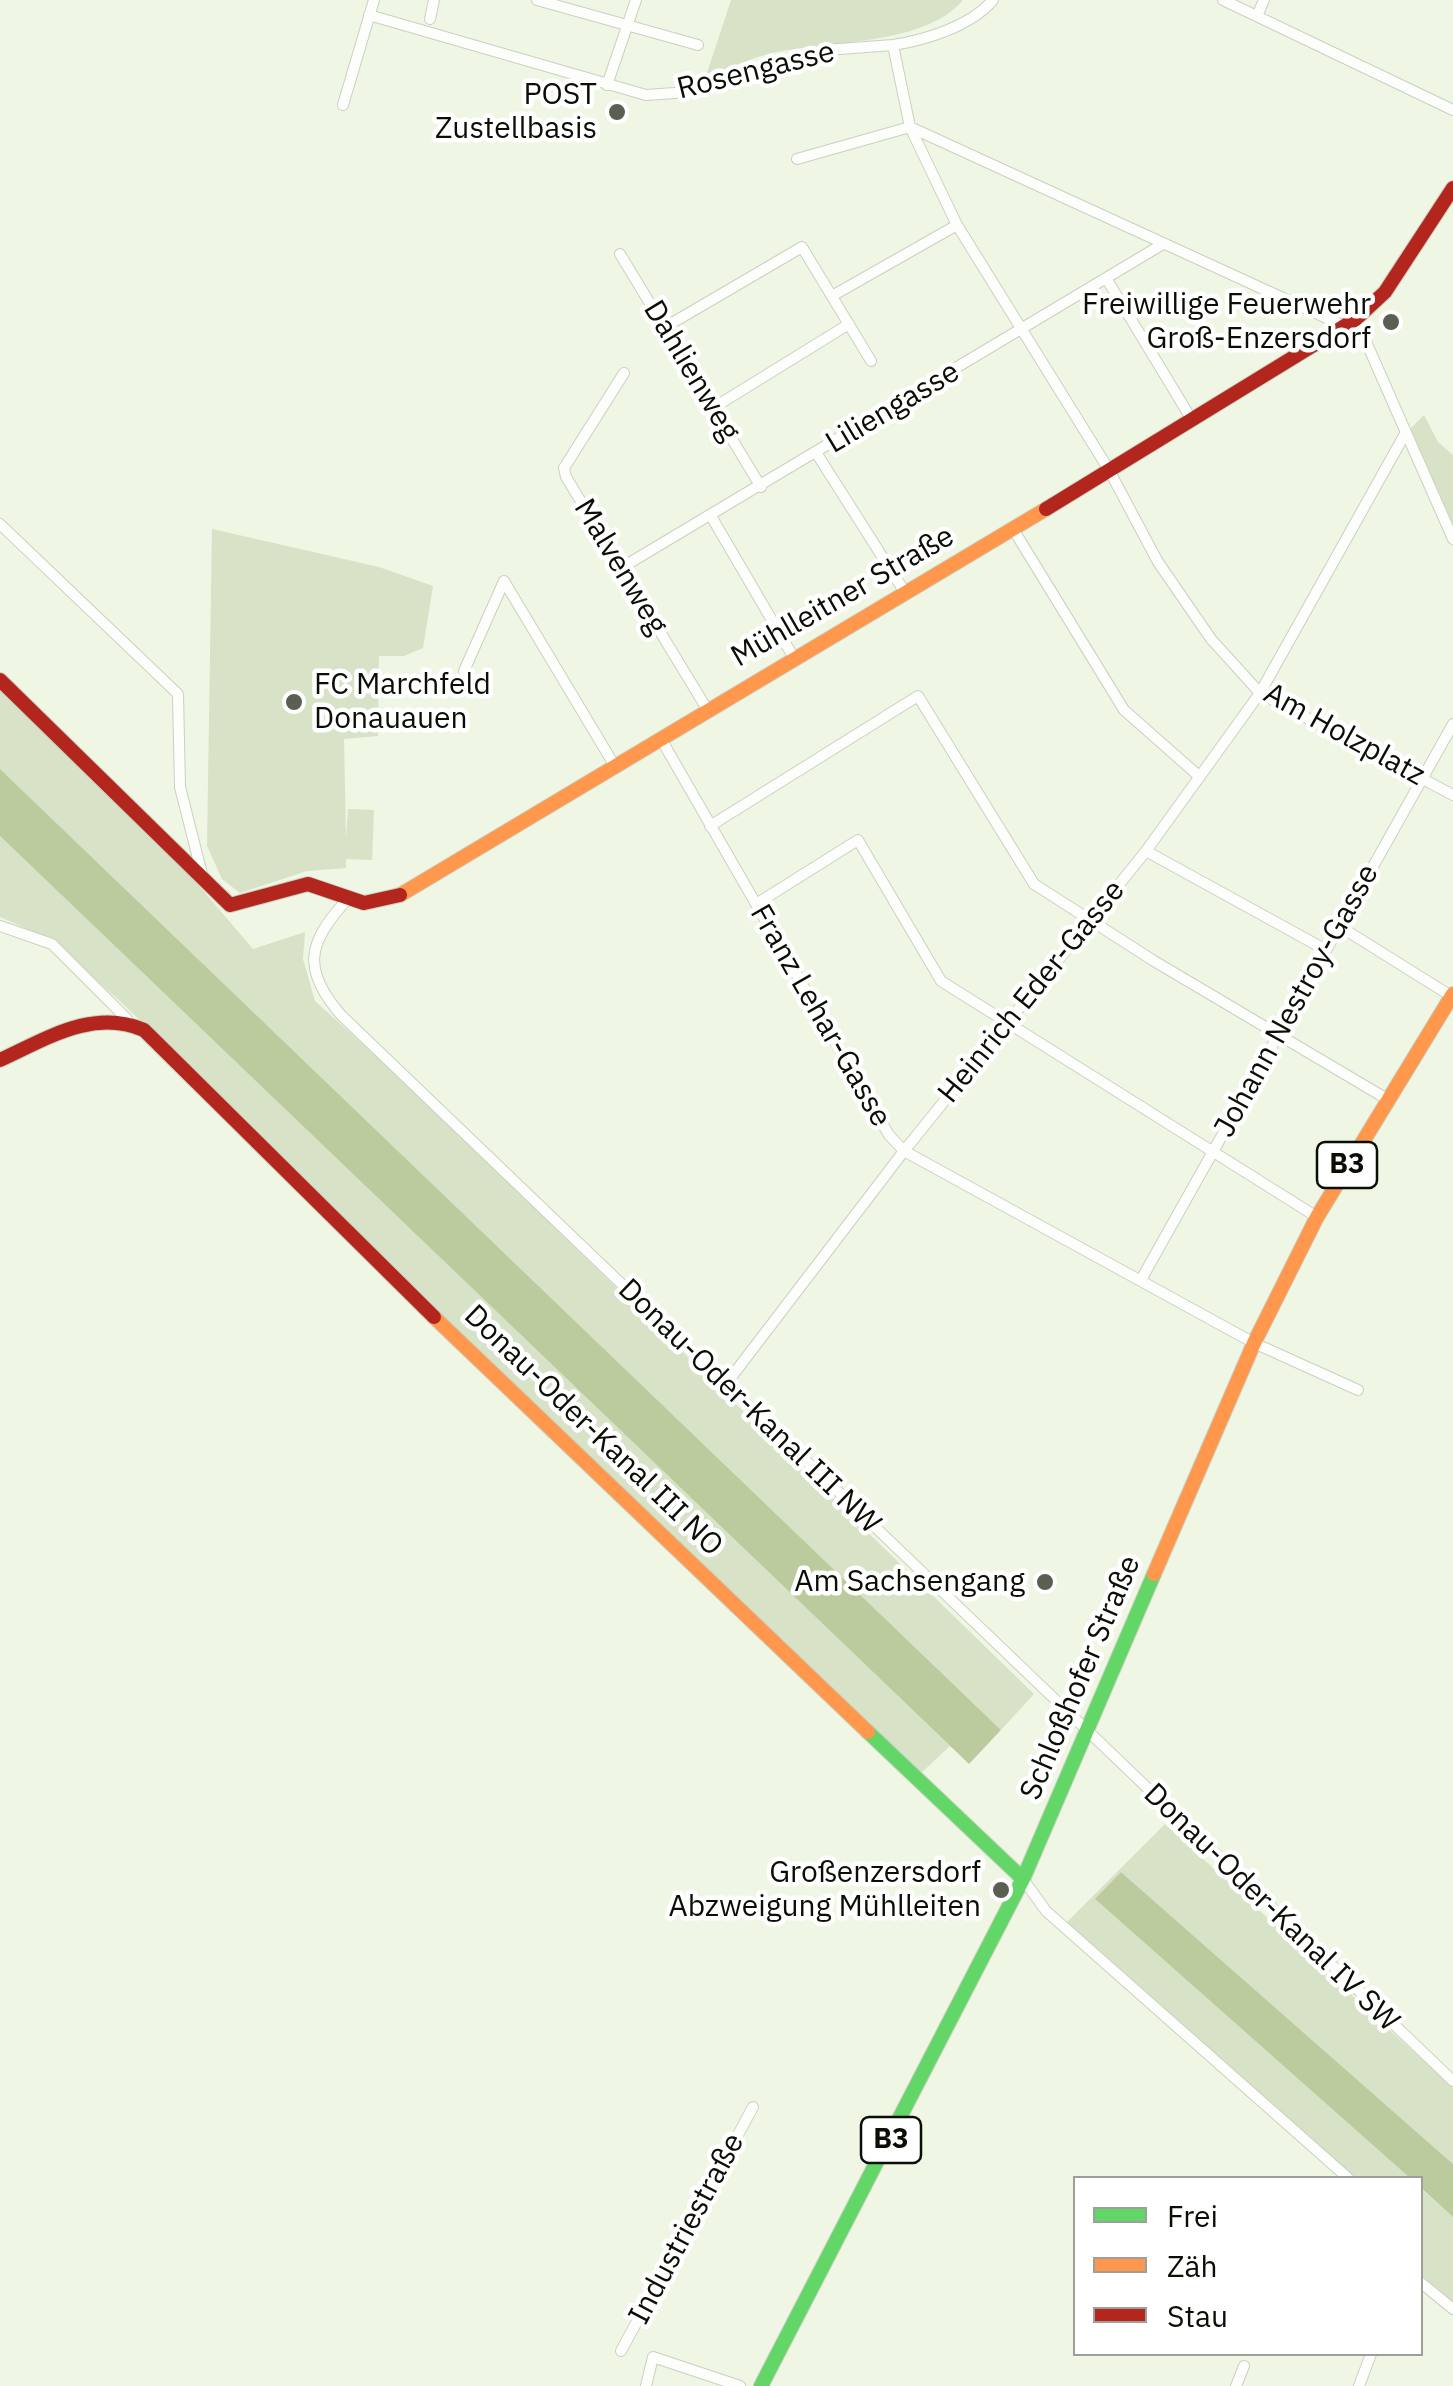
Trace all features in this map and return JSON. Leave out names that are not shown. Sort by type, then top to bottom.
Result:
[{"type":"street","points":[[343,105],[374,0]]},
{"type":"street","points":[[430,19],[434,0]]},
{"type":"street","points":[[538,0],[698,45]]},
{"type":"street","points":[[606,85],[636,0]]},
{"type":"street","name":"Rosengasse","points":[[369,15],[646,94],[674,93],[814,52],[893,45],[953,26],[984,10],[993,0]]},
{"type":"street","points":[[1224,0],[1453,110]]},
{"type":"street","points":[[1257,16],[1264,0]]},
{"type":"street","points":[[893,45],[910,128]]},
{"type":"street","points":[[797,160],[910,128],[1162,244],[1350,322],[1453,539]]},
{"type":"street","name":"Am Holzplatz","points":[[910,128],[958,225],[1109,470],[1158,562],[1211,639],[1260,692],[1453,795]]},
{"type":"street","name":"Mühlleitner Straße","points":[[205,884],[230,904],[244,904],[304,883],[326,886],[346,901],[378,904],[408,893],[1350,322],[1385,292],[1453,188]]},
{"type":"street","points":[[832,296],[958,225]]},
{"type":"street","name":"Liliengasse","points":[[621,568],[1162,244]]},
{"type":"street","points":[[666,326],[802,247],[871,362]]},
{"type":"street","name":"Dahlienweg","points":[[620,254],[761,487]]},
{"type":"street","points":[[1106,278],[1192,420]]},
{"type":"street","points":[[714,408],[849,324]]},
{"type":"street","name":"Malvenweg","points":[[624,372],[564,468],[706,709]]},
{"type":"street","name":"Heinrich Eder-Gasse","points":[[726,1384],[1200,777],[1260,692],[1405,434]]},
{"type":"street","points":[[817,454],[906,594]]},
{"type":"street","points":[[711,516],[794,658]]},
{"type":"street","points":[[0,524],[178,694],[180,788],[205,884]]},
{"type":"street","points":[[1012,529],[1124,710],[1200,777]]},
{"type":"street","points":[[464,671],[504,581],[616,768]]},
{"type":"street","points":[[0,680],[205,884]]},
{"type":"street","points":[[710,826],[918,696],[1034,884],[1088,921],[1387,1098]]},
{"type":"street","name":"Johann Nestroy-Gasse","points":[[1142,1278],[1453,724]]},
{"type":"street","name":"Franz Lehar-Gasse","points":[[660,739],[889,1135],[904,1152],[1142,1278],[1254,1343],[1358,1390]]},
{"type":"street","points":[[756,904],[858,840],[941,982],[1317,1217]]},
{"type":"street","points":[[1146,851],[1326,950]]},
{"type":"street","name":"Donau-Oder-Kanal III NW","points":[[346,901],[322,927],[312,956],[321,992],[1088,1735]]},
{"type":"street","points":[[0,926],[52,944],[127,1020]]},
{"type":"street","points":[[1339,926],[1452,995]]},
{"type":"street","name":"Schloßhofer Straße","points":[[761,2386],[1023,1880],[1254,1343],[1317,1217],[1452,995]]},
{"type":"street","points":[[0,1060],[106,1018],[127,1020]]},
{"type":"street","name":"Donau-Oder-Kanal III NO","points":[[127,1020],[144,1030],[524,1406],[1023,1880]]},
{"type":"street","name":"Donau-Oder-Kanal IV SW","points":[[1088,1735],[1453,2082]]},
{"type":"street","points":[[1023,1880],[1046,1911],[1346,2176]]},
{"type":"street","name":"Industriestraße","points":[[621,2351],[752,2107]]},
{"type":"street","points":[[1423,2284],[1453,2309]]},
{"type":"street","points":[[1359,2386],[1371,2356]]},
{"type":"street","name":"Industriestraße","points":[[646,2386],[653,2357],[740,2386]]},
{"type":"street","points":[[1236,2386],[1244,2366]]},
{"type":"shaded area","points":[[731,0],[963,0],[946,15],[901,34],[772,53],[706,76]]},
{"type":"shaded area","points":[[1424,415],[1438,442],[1453,455],[1453,526],[1410,429]]},
{"type":"shaded area","name":"FC Marchfeld Donauauen","points":[[212,529],[379,567],[433,586],[423,648],[404,656],[379,656],[378,736],[344,739],[346,839],[348,809],[374,810],[372,860],[346,859],[346,868],[307,871],[240,893],[222,879],[207,846]]},
{"type":"shaded area","points":[[0,685],[160,840],[253,949],[305,932],[303,959],[315,1001],[408,1085],[1034,1694],[1001,1730],[0,769]]},
{"type":"shaded area","points":[[0,769],[1001,1730],[969,1764],[0,836]]},
{"type":"shaded area","points":[[0,836],[950,1746],[918,1776],[122,1003],[50,939],[0,917]]},
{"type":"shaded area","points":[[1165,1824],[1453,2088],[1453,2164],[1121,1872],[1096,1900],[1408,2176],[1354,2176],[1067,1922]]},
{"type":"shaded area","points":[[1121,1872],[1453,2164],[1453,2217],[1423,2190],[1423,2176],[1408,2176],[1095,1899]]},
{"type":"shaded area","points":[[1423,2191],[1453,2217],[1453,2302],[1423,2277]]},
{"type":"traffic: fast","points":[[761,2386],[1023,1879],[1154,1574]]},
{"type":"traffic: fast","points":[[868,1732],[1023,1879]]},
{"type":"traffic: slow","points":[[400,895],[1046,509]]},
{"type":"traffic: slow","points":[[1154,1574],[1254,1343],[1317,1217],[1453,994]]},
{"type":"traffic: slow","points":[[434,1317],[868,1732]]},
{"type":"traffic: jam","points":[[1046,509],[1356,319],[1385,292],[1453,188]]},
{"type":"traffic: jam","points":[[0,680],[230,905],[308,884],[364,903],[400,895]]},
{"type":"traffic: jam","points":[[0,1060],[52,1035],[88,1024],[125,1024],[144,1030],[434,1317]]},
{"type":"place","name":"POST Zustellbasis","points":[[617,112]]},
{"type":"place","name":"Freiwillige Feuerwehr Groß-Enzersdorf","points":[[1391,322]]},
{"type":"place","name":"FC Marchfeld Donauauen","points":[[294,702]]},
{"type":"place","name":"Am Sachsengang","points":[[1045,1582]]},
{"type":"place","name":"Großenzersdorf Abzweigung Mühlleiten","points":[[1001,1890]]}]
